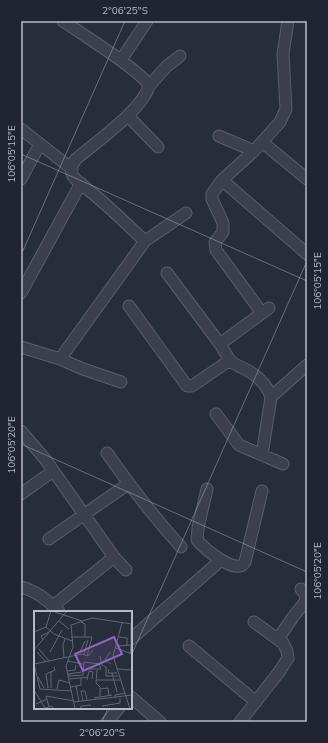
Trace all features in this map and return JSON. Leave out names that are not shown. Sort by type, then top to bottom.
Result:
[{"type":"street","points":[[63,21],[121,60],[144,79],[149,86]]},
{"type":"street","points":[[121,60],[147,21]]},
{"type":"street","points":[[220,344],[265,310],[216,250],[216,242],[222,232],[223,222],[212,199],[212,194],[222,180],[254,151],[280,122],[286,109],[283,54],[288,21]]},
{"type":"street","points":[[145,241],[81,183],[72,174],[72,169],[76,159],[128,116],[144,97],[149,86],[166,67],[180,56]]},
{"type":"street","points":[[128,116],[158,147]]},
{"type":"street","points":[[21,129],[72,169]]},
{"type":"street","points":[[219,136],[254,151]]},
{"type":"street","points":[[262,142],[307,179]]},
{"type":"street","points":[[21,179],[40,144]]},
{"type":"street","points":[[222,180],[307,254]]},
{"type":"street","points":[[21,293],[81,183]]},
{"type":"street","points":[[60,359],[145,241],[186,213]]},
{"type":"street","points":[[167,273],[220,344],[230,360],[257,378],[266,386],[271,397],[262,455]]},
{"type":"street","points":[[129,306],[187,386],[192,386],[230,360]]},
{"type":"street","points":[[21,347],[60,359],[83,369],[121,382]]},
{"type":"street","points":[[271,397],[307,365]]},
{"type":"street","points":[[216,414],[239,445],[283,464]]},
{"type":"street","points":[[21,431],[53,471],[114,557],[126,570]]},
{"type":"street","points":[[107,452],[128,484],[181,547]]},
{"type":"street","points":[[21,494],[53,471]]},
{"type":"street","points":[[49,539],[128,484]]},
{"type":"street","points":[[207,489],[198,528],[197,540],[207,550],[221,560],[233,566],[240,567],[244,565],[262,491]]},
{"type":"street","points":[[21,587],[32,590],[56,609],[114,557]]},
{"type":"street","points":[[132,638],[221,560]]},
{"type":"street","points":[[278,639],[305,602],[306,596],[301,588]]},
{"type":"street","points":[[240,722],[288,658],[286,647],[278,639],[254,622]]},
{"type":"street","points":[[189,646],[256,702]]},
{"type":"street","points":[[132,698],[160,722]]},
{"type":"street","points":[[107,722],[118,709]]}]
